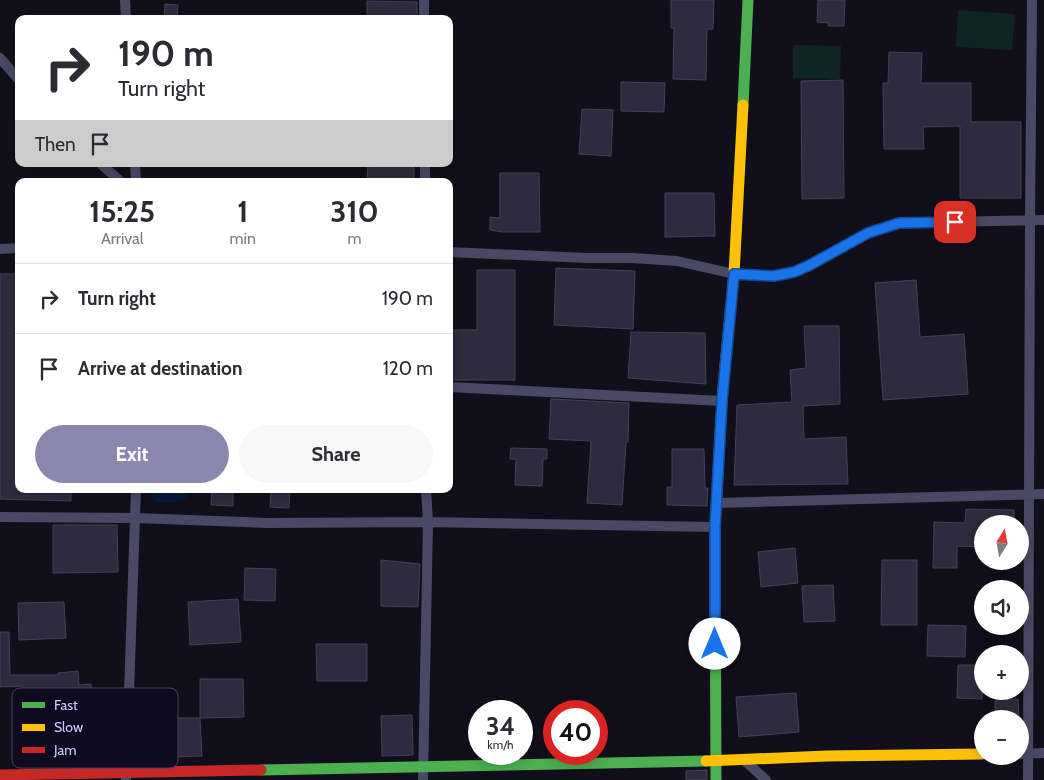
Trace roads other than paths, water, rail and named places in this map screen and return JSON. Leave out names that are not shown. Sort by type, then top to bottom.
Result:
[{"type":"street","points":[[125,0],[126,15]]},
{"type":"street","points":[[424,0],[424,15]]},
{"type":"street","points":[[716,780],[716,503],[722,401],[734,274],[748,0]]},
{"type":"street","points":[[1025,710],[1029,494],[1032,0]]},
{"type":"street","points":[[0,58],[15,75]]},
{"type":"street","points":[[104,167],[117,178]]},
{"type":"street","points":[[453,252],[677,261],[734,274],[774,276],[794,272],[868,233],[899,223],[1044,220]]},
{"type":"street","points":[[0,249],[15,248]]},
{"type":"street","points":[[453,387],[722,401]]},
{"type":"street","points":[[129,688],[136,493]]},
{"type":"street","points":[[423,780],[428,522],[426,493]]},
{"type":"street","points":[[716,503],[1044,494]]},
{"type":"street","points":[[0,517],[136,518],[267,524],[428,522],[715,528]]},
{"type":"street","points":[[1029,753],[1044,753]]},
{"type":"street","points":[[0,776],[126,776],[744,760],[827,756],[974,754]]},
{"type":"street","points":[[744,760],[766,780]]},
{"type":"street","points":[[1026,765],[1028,780]]},
{"type":"water","points":[[149,493],[186,493],[187,499],[172,503],[155,502]]}]
